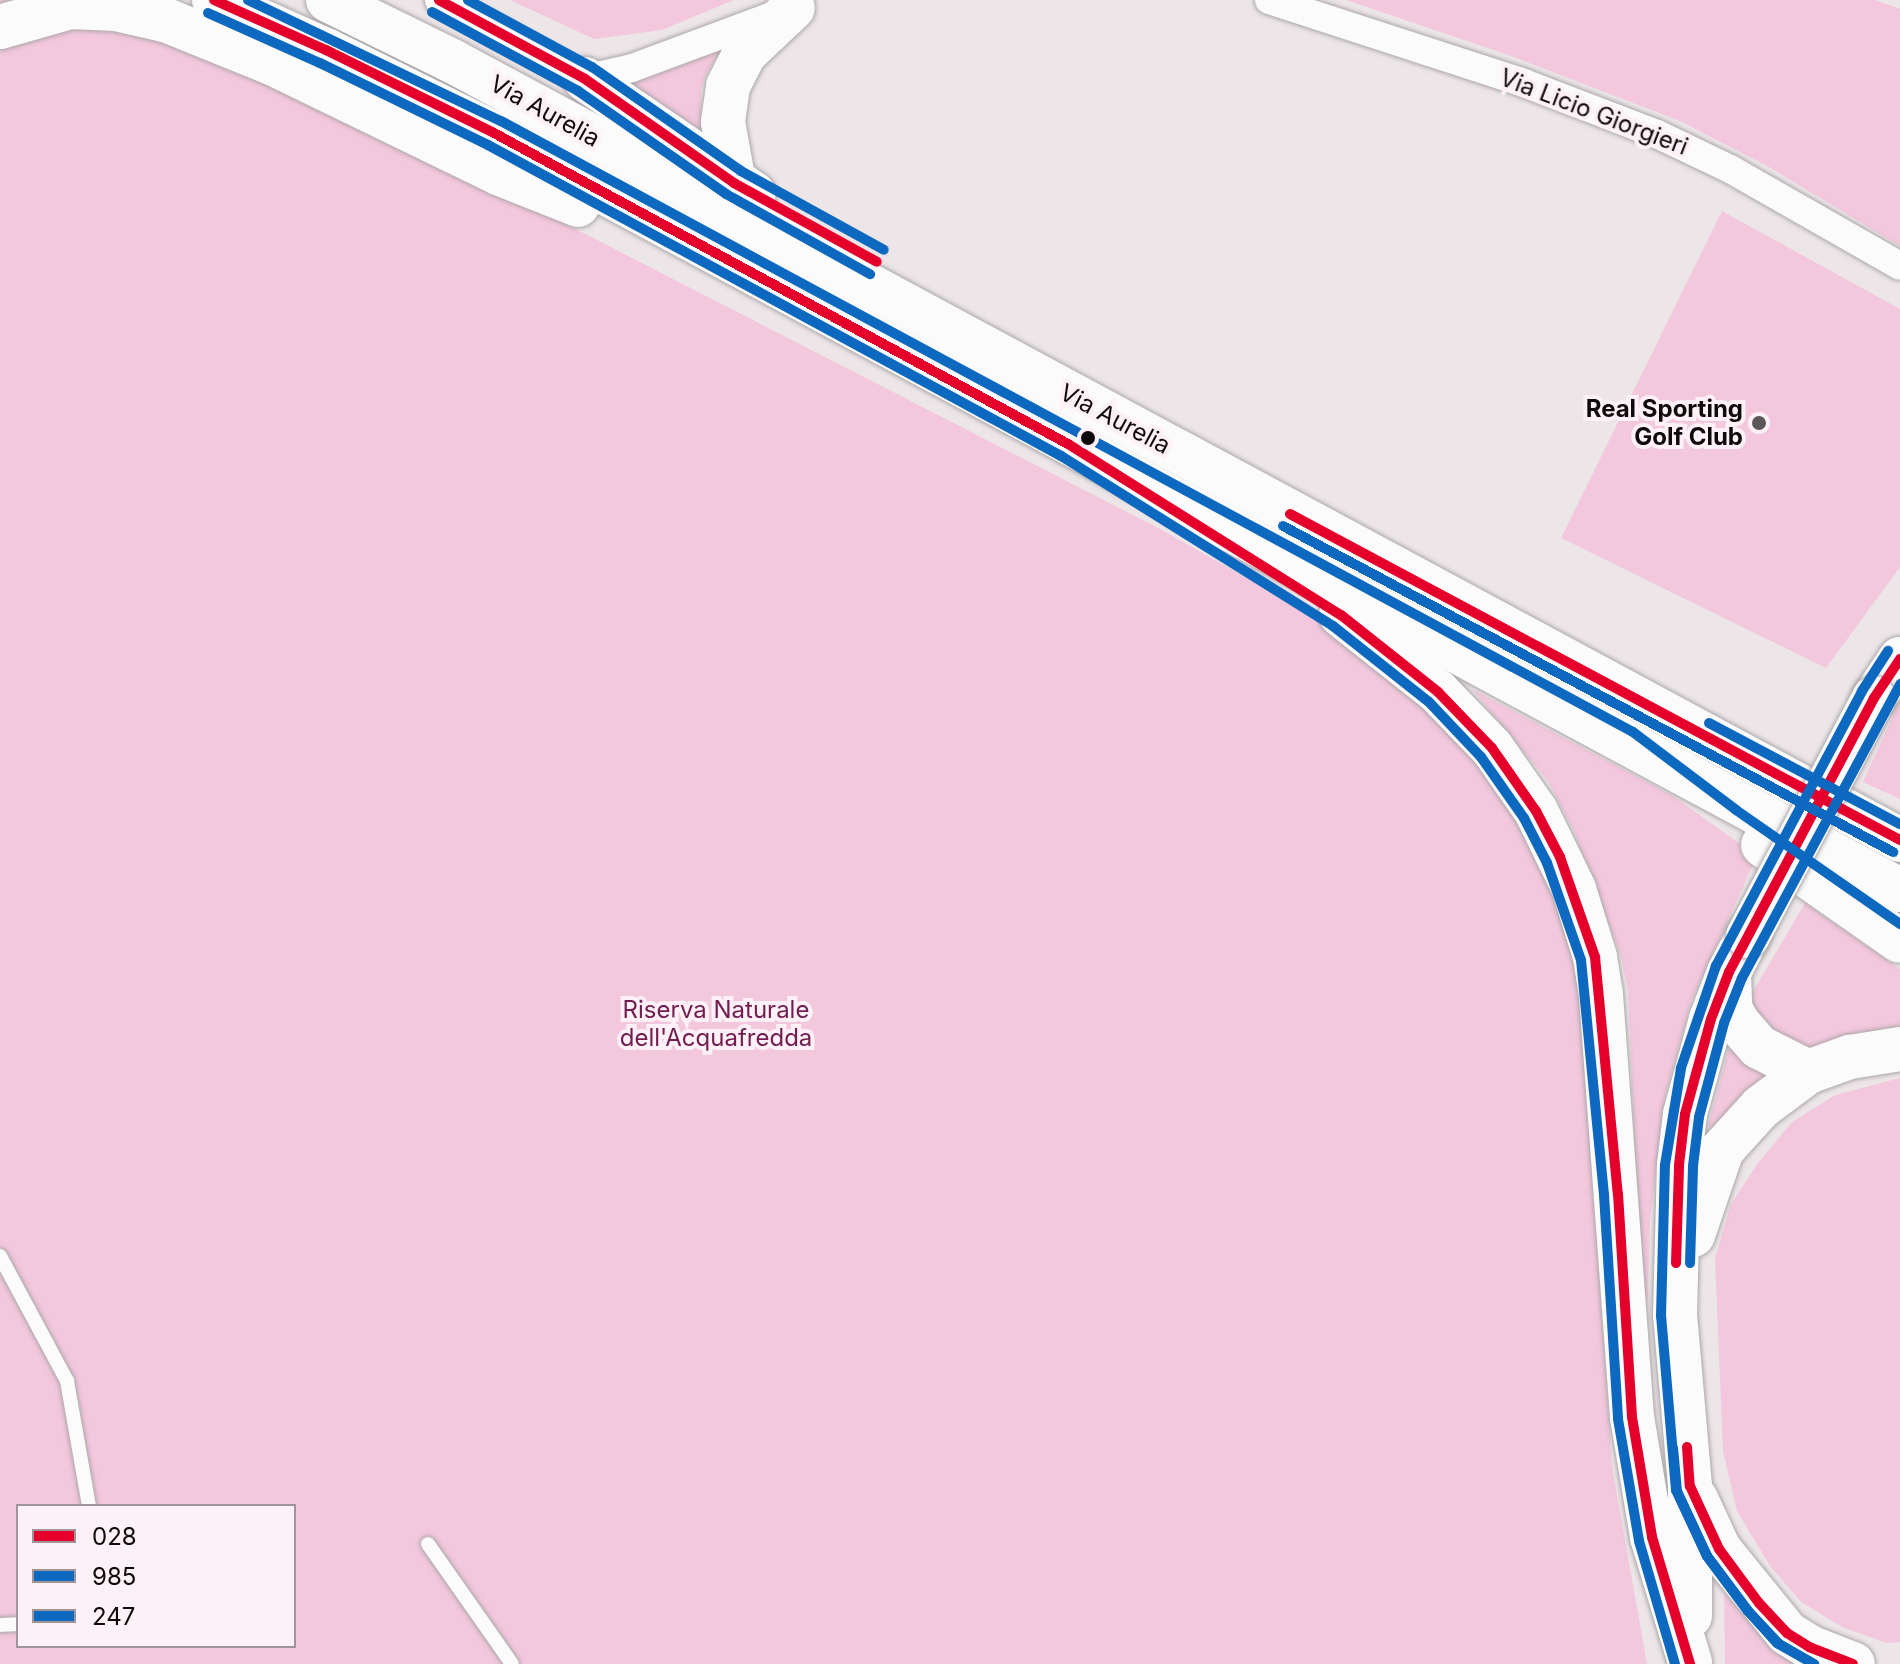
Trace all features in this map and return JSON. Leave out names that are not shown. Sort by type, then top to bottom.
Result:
[{"type":"highway","name":"Via Aurelia","points":[[214,0],[316,45],[463,117],[690,242],[1900,890]]},
{"type":"highway","name":"Via Aurelia","points":[[328,0],[454,62],[1900,840]]},
{"type":"highway","points":[[734,183],[723,122],[728,86],[744,54],[801,4]]},
{"type":"highway","points":[[0,27],[49,10],[70,7],[116,9],[168,21],[274,64],[523,185],[690,242]]},
{"type":"highway","points":[[585,79],[734,183],[1094,383],[1259,497]]},
{"type":"highway","points":[[1068,444],[1341,615],[1415,672],[1457,709],[1492,748],[1529,800],[1560,857],[1586,926],[1601,995],[1632,1417],[1652,1537],[1690,1662]]},
{"type":"highway","points":[[1690,1662],[1690,1486],[1675,1315],[1679,1165],[1685,1114],[1707,1032],[1738,954],[1874,698],[1900,659]]},
{"type":"highway","points":[[1626,744],[1728,821],[1900,941]]},
{"type":"highway","points":[[1738,954],[1730,1008],[1743,1031],[1771,1055],[1808,1072]]},
{"type":"highway","points":[[1675,1315],[1697,1217],[1722,1150],[1761,1107],[1808,1072],[1850,1057],[1900,1049]]},
{"type":"highway","points":[[1690,1486],[1719,1549],[1759,1603],[1787,1633],[1809,1647],[1853,1664]]},
{"type":"street","name":"Via Aurelia","points":[[439,0],[585,79]]},
{"type":"street","name":"Via Licio Giorgieri","points":[[1269,0],[1497,73],[1657,134],[1732,170],[1900,266]]},
{"type":"street","points":[[585,79],[632,68],[801,4]]},
{"type":"lane","points":[[0,1256],[67,1381],[89,1504]]},
{"type":"lane","points":[[428,1544],[512,1664]]},
{"type":"green space","name":"Riserva Naturale dell'Acquafredda","points":[[0,0],[111,0],[562,222],[1158,528],[1304,610],[1409,688],[1498,786],[1544,865],[1567,934],[1582,1003],[1612,1467],[1647,1664],[0,1664]]},
{"type":"green space","points":[[510,0],[734,0],[662,30],[594,39]]},
{"type":"green space","points":[[1346,0],[1875,0],[1900,9],[1900,246],[1767,166],[1680,121],[1511,56]]},
{"type":"green space","points":[[728,39],[707,72],[701,90],[701,136],[617,86]]},
{"type":"green space","name":"Real Sporting Golf Club","points":[[1722,211],[1900,309],[1900,567],[1826,668],[1561,538]]},
{"type":"green space","points":[[1472,689],[1673,796],[1757,856],[1691,1002],[1665,1096],[1650,1220],[1648,1298],[1641,1298],[1628,990],[1621,956],[1573,829],[1548,781]]},
{"type":"green space","points":[[1900,701],[1900,799],[1863,782]]},
{"type":"green space","points":[[1805,903],[1900,969],[1900,1026],[1812,1047],[1795,1045],[1778,1041],[1747,1002]]},
{"type":"green space","points":[[1731,1041],[1771,1076],[1717,1130],[1708,1126]]},
{"type":"green space","points":[[1900,1078],[1900,1642],[1887,1643],[1844,1628],[1801,1602],[1770,1566],[1737,1511],[1723,1451],[1715,1258],[1731,1204],[1758,1163],[1792,1122],[1835,1095]]},
{"type":"green space","points":[[1724,1593],[1777,1652],[1800,1664],[1725,1664]]},
{"type":"transit line","name":"028","points":[[214,0],[326,50],[494,133],[1068,444],[1341,615],[1438,692],[1492,748],[1536,811],[1560,857],[1595,957],[1618,1194],[1632,1417],[1652,1537],[1690,1664]]},
{"type":"transit line","name":"247","points":[[248,0],[501,121],[1633,732],[1736,810],[1900,924]]},
{"type":"transit line","name":"028","points":[[439,0],[585,79],[734,183],[877,262]]},
{"type":"transit line","name":"247","points":[[468,0],[592,67],[741,171],[884,250]]},
{"type":"transit line","name":"985","points":[[432,12],[578,91],[726,194],[870,274]]},
{"type":"transit line","name":"985","points":[[208,13],[320,63],[488,145],[1061,456],[1333,626],[1429,702],[1481,757],[1524,818],[1547,863],[1581,960],[1604,1195],[1618,1419],[1639,1541],[1675,1664]]},
{"type":"transit line","name":"028","points":[[1290,514],[1900,840]]},
{"type":"transit line","name":"985","points":[[1283,526],[1893,852]]},
{"type":"transit line","name":"247","points":[[1814,1664],[1779,1644],[1748,1611],[1707,1556],[1676,1490],[1661,1316],[1665,1165],[1681,1068],[1716,966],[1862,691],[1888,651]]},
{"type":"transit line","name":"028","points":[[1676,1263],[1679,1165],[1685,1114],[1711,1019],[1729,972],[1874,698],[1900,659]]},
{"type":"transit line","name":"985","points":[[1690,1263],[1693,1166],[1699,1117],[1724,1023],[1742,978],[1900,684]]},
{"type":"transit line","name":"247","points":[[1709,723],[1900,824]]},
{"type":"transit line","name":"028","points":[[1687,1447],[1690,1486],[1719,1549],[1759,1603],[1787,1633],[1809,1647],[1853,1664]]},
{"type":"transit line","name":"985","points":[[1673,1448],[1677,1491],[1707,1556],[1748,1611],[1777,1643],[1814,1664]]},
{"type":"place","name":"Real Sporting Golf Club","points":[[1759,423]]}]
